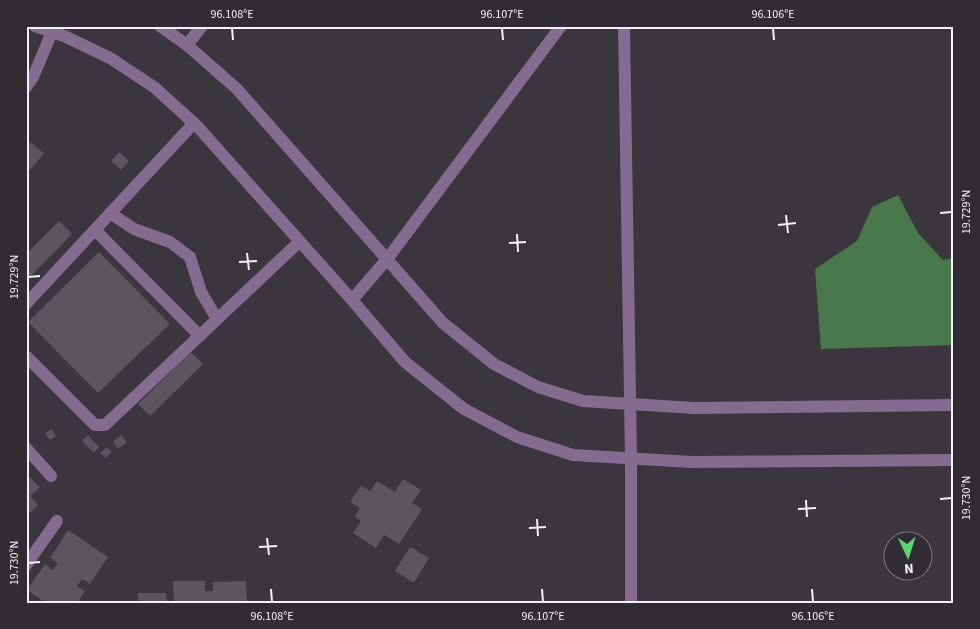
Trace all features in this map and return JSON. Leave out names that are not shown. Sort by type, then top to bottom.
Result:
[{"type":"street","points":[[35,26],[64,36],[110,58],[154,87],[194,123],[405,362],[464,409],[517,437],[573,455],[692,462],[954,460]]},
{"type":"street","points":[[160,26],[187,45],[237,89],[444,323],[494,364],[538,387],[583,401],[694,408],[954,405]]},
{"type":"street","points":[[187,45],[202,26]]},
{"type":"street","points":[[352,300],[388,258],[561,26]]},
{"type":"street","points":[[624,26],[631,458],[631,603]]},
{"type":"street","points":[[26,87],[34,77],[52,32]]},
{"type":"street","points":[[26,304],[194,123]]},
{"type":"street","points":[[110,213],[134,229],[170,242],[190,257],[201,292],[218,319]]},
{"type":"street","points":[[95,230],[200,336]]},
{"type":"street","points":[[26,356],[95,425],[105,425],[299,242]]},
{"type":"street","points":[[26,448],[51,476]]},
{"type":"street","points":[[26,565],[57,521]]},
{"type":"shaded area","points":[[898,195],[918,233],[943,260],[954,258],[954,345],[821,349],[815,269],[857,241],[872,207]]},
{"type":"building","points":[[26,139],[44,153],[26,175]]},
{"type":"building","points":[[119,152],[129,161],[121,170],[111,161]]},
{"type":"building","points":[[59,221],[72,234],[26,281],[26,254]]},
{"type":"building","points":[[99,252],[170,324],[98,393],[28,322]]},
{"type":"building","points":[[191,352],[203,364],[150,416],[138,404]]},
{"type":"building","points":[[51,429],[56,436],[50,440],[45,434]]},
{"type":"building","points":[[88,435],[99,447],[94,453],[82,441]]},
{"type":"building","points":[[121,435],[127,442],[118,449],[113,442]]},
{"type":"building","points":[[107,447],[112,452],[105,458],[100,453]]},
{"type":"building","points":[[29,477],[40,487],[30,496],[38,505],[26,516],[26,479]]},
{"type":"building","points":[[403,479],[421,490],[412,503],[422,509],[399,544],[384,535],[376,548],[353,533],[361,521],[355,516],[360,508],[350,502],[361,486],[370,491],[377,481],[395,492]]},
{"type":"building","points":[[68,530],[108,557],[90,584],[82,579],[77,586],[85,591],[77,603],[46,603],[27,590],[45,564],[53,570],[58,563],[50,558]]},
{"type":"building","points":[[410,547],[429,558],[414,583],[395,571]]},
{"type":"building","points":[[173,581],[205,581],[205,591],[213,591],[213,582],[246,581],[247,603],[174,603]]},
{"type":"building","points":[[138,593],[166,593],[167,603],[138,603]]}]
